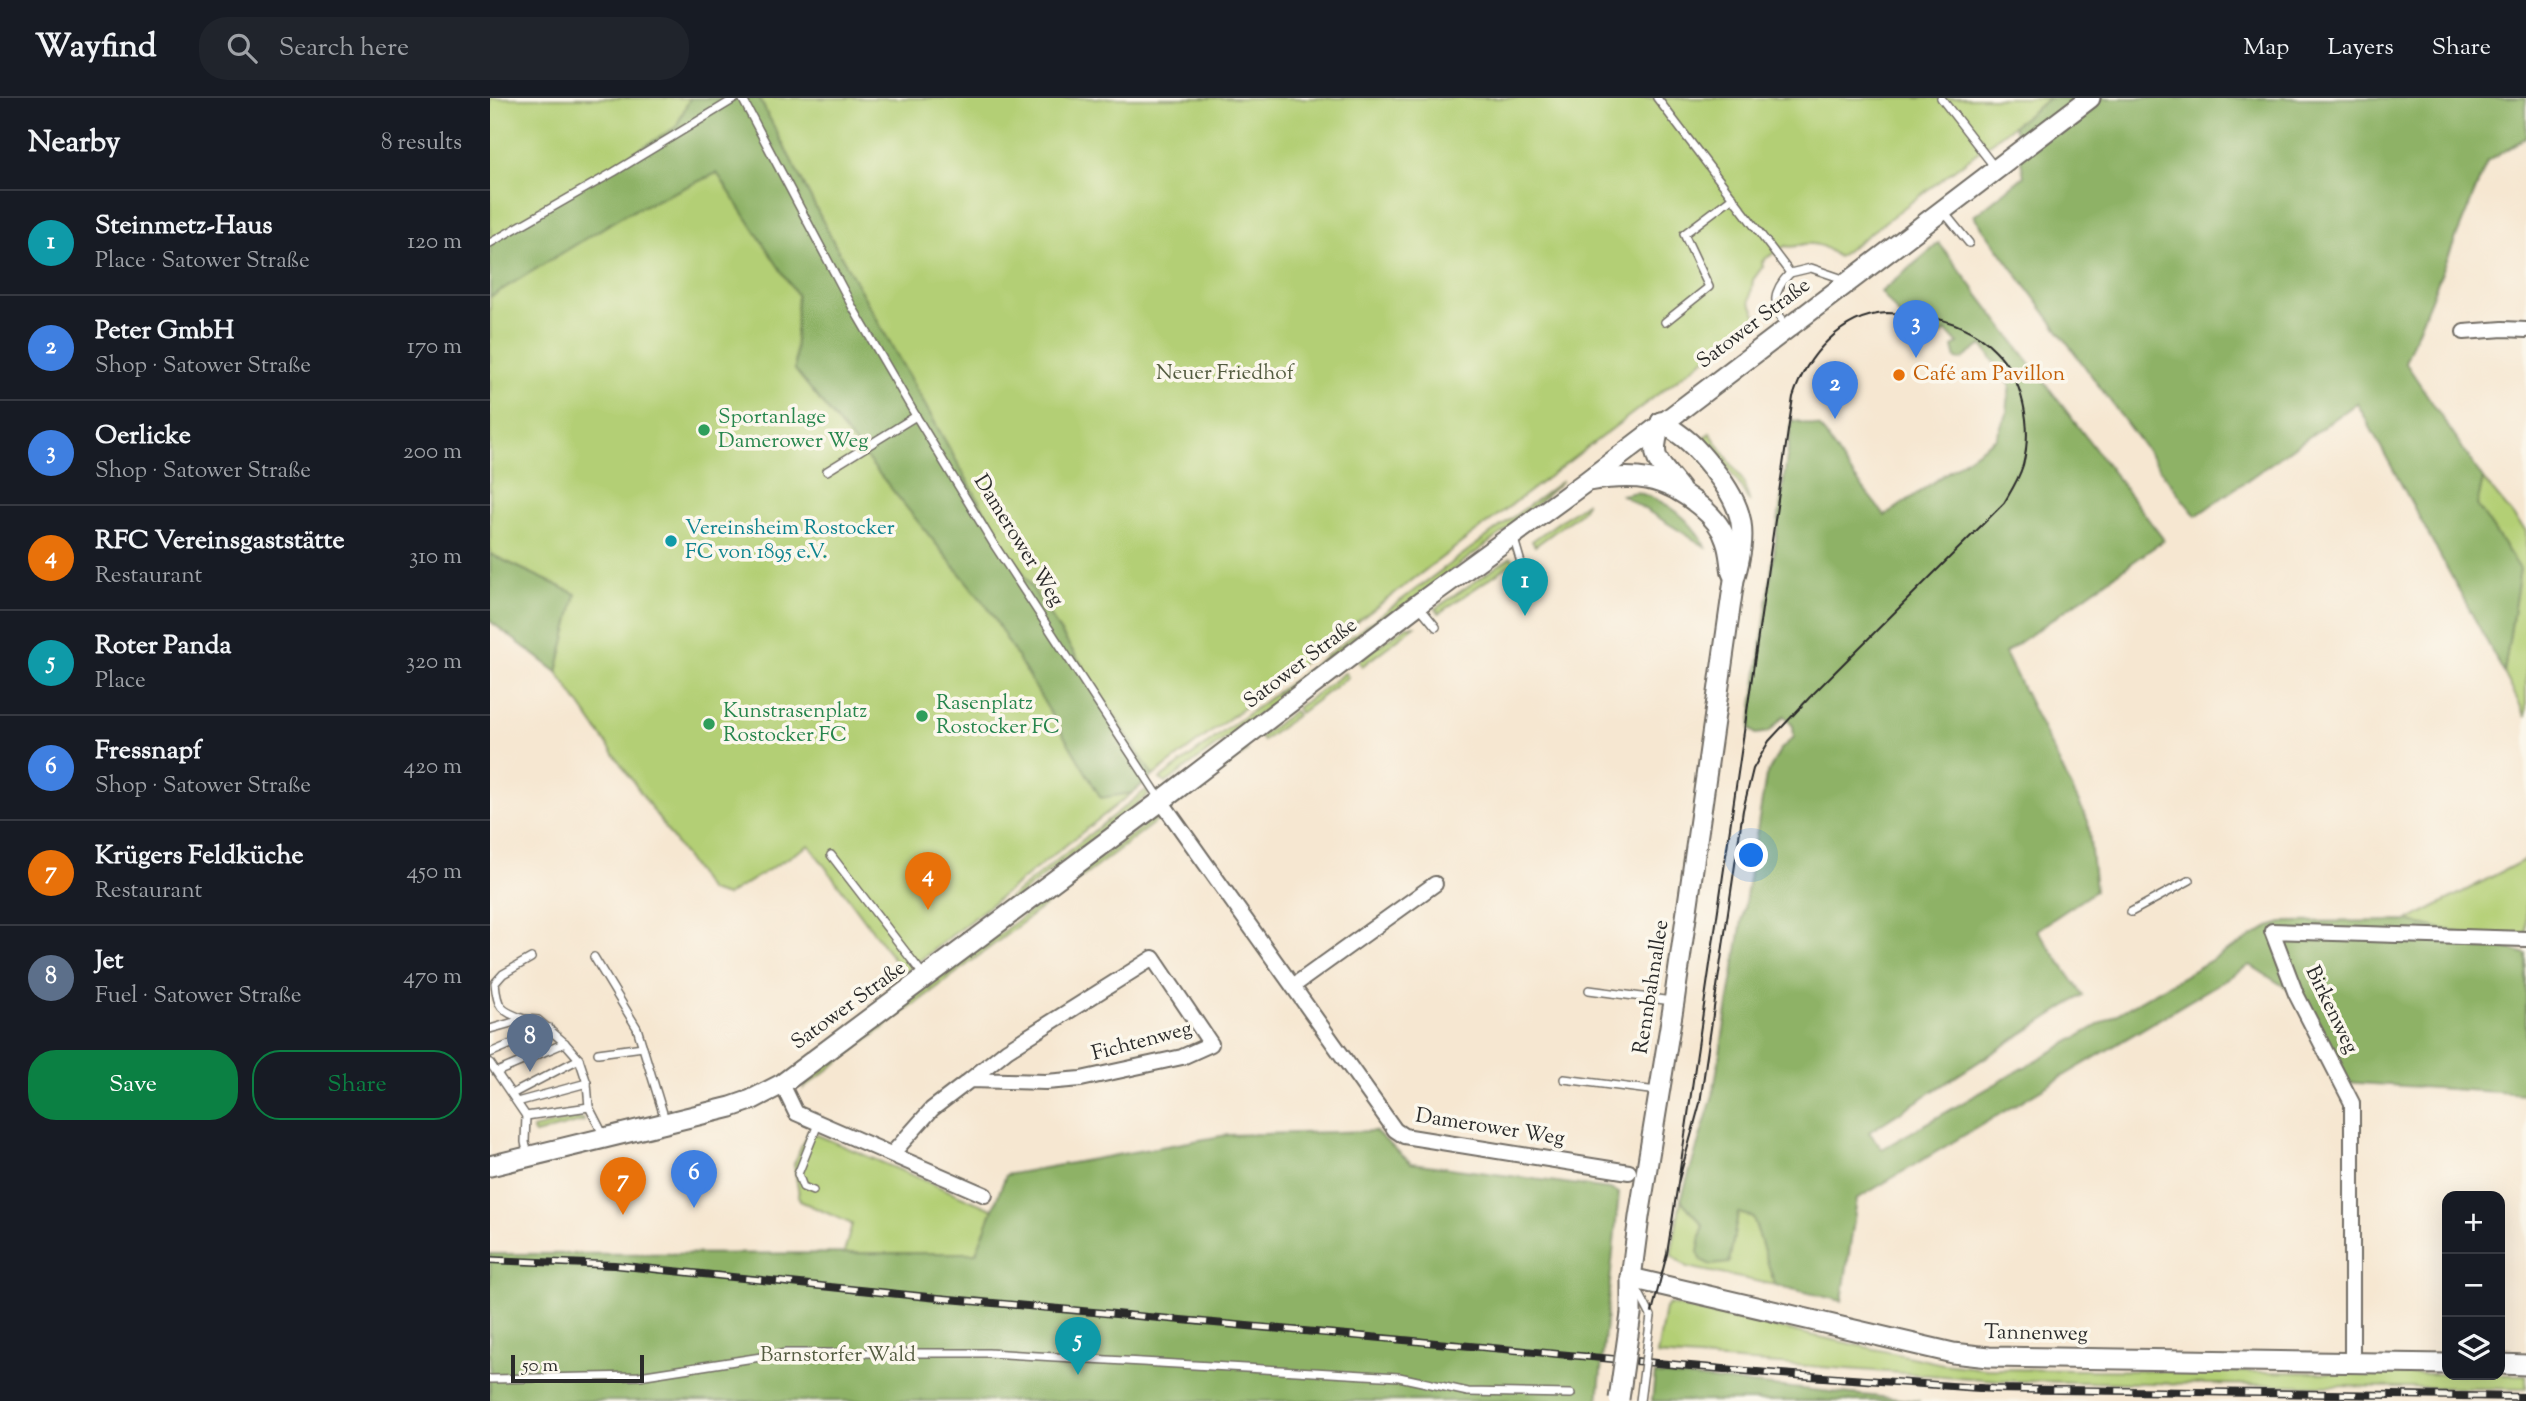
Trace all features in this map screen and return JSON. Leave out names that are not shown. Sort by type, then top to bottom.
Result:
[{"type":"main road","name":"Satower Straße","points":[[490,1166],[731,1107],[782,1084],[1161,801],[1417,605],[1587,481],[1661,422],[2090,98]]},
{"type":"main road","name":"Rennbahnallee","points":[[1619,1400],[1631,1314],[1631,1278],[1742,539],[1738,508],[1730,490],[1688,439],[1661,422],[1654,445],[1657,459],[1681,490],[1719,526],[1727,542],[1734,580]]},
{"type":"main road","name":"Rennbahnallee","points":[[1587,481],[1611,477],[1636,478],[1659,481],[1681,490]]},
{"type":"main road","name":"Tannenweg","points":[[1631,1278],[1953,1353],[1989,1357],[2442,1364]]},
{"type":"main road","points":[[2505,1364],[2526,1365]]},
{"type":"street","points":[[2464,332],[2526,330]]},
{"type":"street","name":"Damerower Weg","points":[[1161,801],[1395,1130],[1404,1136],[1629,1172]]},
{"type":"street","points":[[1293,986],[1435,884]]},
{"type":"street","name":"Birkenweg","points":[[2352,1362],[2353,1103],[2296,994],[2272,931],[2526,939]]},
{"type":"street","name":"Fichtenweg","points":[[892,1154],[932,1109],[1007,1050],[1153,958],[1211,1044],[1182,1058],[1081,1079],[1046,1082],[970,1080]]},
{"type":"street","points":[[782,1084],[796,1112],[818,1124],[985,1195]]},
{"type":"lane","points":[[490,243],[736,98]]},
{"type":"lane","name":"Damerower Weg","points":[[742,98],[853,308],[916,416],[993,543],[1161,801]]},
{"type":"lane","points":[[1657,98],[1790,273]]},
{"type":"lane","points":[[1941,98],[1997,169]]},
{"type":"lane","points":[[1665,323],[1709,287],[1684,234],[1734,197]]},
{"type":"lane","points":[[1942,210],[1969,243]]},
{"type":"lane","points":[[1785,330],[1776,306],[1775,293],[1790,273],[1811,268],[1849,281]]},
{"type":"lane","points":[[827,471],[916,416]]},
{"type":"lane","points":[[1513,535],[1522,573]]},
{"type":"lane","points":[[1417,605],[1436,627]]},
{"type":"lane","points":[[831,855],[925,978]]},
{"type":"lane","points":[[2131,912],[2190,880]]},
{"type":"lane","points":[[594,957],[637,1028],[666,1124]]},
{"type":"lane","points":[[490,996],[495,983],[503,974],[531,958]]},
{"type":"lane","points":[[495,983],[496,1002],[507,1013],[538,1020],[579,1059],[587,1083],[589,1107],[605,1138]]},
{"type":"lane","points":[[1589,990],[1674,1002]]},
{"type":"lane","points":[[490,1029],[525,1019]]},
{"type":"lane","points":[[490,1054],[549,1028]]},
{"type":"lane","points":[[497,1072],[565,1043]]},
{"type":"lane","points":[[598,1053],[643,1047]]},
{"type":"lane","points":[[512,1094],[579,1059]]},
{"type":"lane","points":[[490,1063],[526,1116],[528,1157]]},
{"type":"lane","points":[[1564,1079],[1658,1091]]},
{"type":"lane","points":[[517,1102],[587,1083]]},
{"type":"lane","points":[[526,1116],[589,1107]]},
{"type":"lane","points":[[813,1191],[803,1187],[798,1174],[818,1124]]},
{"type":"lane","points":[[1631,1278],[1651,1316],[1640,1401]]},
{"type":"lane","points":[[490,1379],[639,1376],[786,1353],[988,1353],[1399,1377],[1468,1392],[1571,1394]]},
{"type":"green space","name":"Sportanlage Damerower Weg","points":[[490,98],[737,98],[985,547],[1132,793],[904,973],[809,845],[726,896],[709,891],[557,672],[575,594],[490,554]]},
{"type":"green space","points":[[690,98],[759,98],[836,247],[998,535],[1153,776],[1132,793],[1101,798],[988,608],[795,370],[797,295],[717,173],[626,214],[490,297],[490,240],[676,127]]},
{"type":"green space","name":"Neuer Friedhof","points":[[759,98],[2050,98],[1838,257],[1822,246],[1804,244],[1785,246],[1765,259],[1753,280],[1750,301],[1756,320],[1153,776],[998,535],[836,247]]},
{"type":"green space","points":[[2050,98],[2526,98],[2526,137],[2487,162],[2405,362],[2483,479],[2477,505],[2520,569],[2504,673],[2357,403],[2196,516],[2183,500],[1974,216],[2024,176],[2014,125]]},
{"type":"green space","points":[[1939,243],[2164,540],[2005,653],[2088,821],[2095,891],[2037,930],[2083,995],[1869,1132],[1882,1149],[2269,927],[2286,922],[2407,921],[2460,933],[2526,954],[2526,1094],[2343,1082],[2296,994],[2250,965],[1857,1199],[1842,1301],[1775,1285],[1753,1217],[1738,1213],[1729,1263],[1711,1265],[1701,1260],[1698,1252],[1703,1225],[1681,1200],[1713,1095],[1766,776],[1780,750],[1794,737],[1793,726],[1784,716],[1769,732],[1756,734],[1750,729],[1792,420],[1820,427],[1848,469],[1885,516],[1996,438],[2007,412],[2010,384],[1982,345],[1961,360],[1956,359],[1953,347],[1958,344],[1946,331],[1925,348],[1881,292]]},
{"type":"green space","points":[[1710,433],[1743,481],[1750,503],[1738,482],[1704,437]]},
{"type":"green space","points":[[2483,479],[2526,531],[2526,717],[2504,673],[2520,569],[2476,505]]},
{"type":"green space","points":[[1562,481],[1522,518],[1166,783],[1160,779]]},
{"type":"green space","points":[[1636,492],[1658,500],[1677,512],[1693,527],[1706,547],[1622,495]]},
{"type":"green space","points":[[1587,502],[1580,513],[1535,546],[1532,541]]},
{"type":"green space","points":[[490,554],[576,594],[557,672],[490,621]]},
{"type":"green space","points":[[1511,557],[1515,561],[1439,613],[1435,609]]},
{"type":"green space","points":[[1407,626],[1415,626],[1362,666],[1358,661]]},
{"type":"green space","points":[[1345,673],[1348,677],[1300,713],[1297,708]]},
{"type":"green space","points":[[1294,711],[1297,715],[1263,741],[1260,737]]},
{"type":"green space","points":[[1241,750],[1247,751],[1176,805],[1176,800]]},
{"type":"green space","points":[[1146,790],[1149,794],[934,962],[927,963]]},
{"type":"green space","points":[[1159,819],[804,1088],[807,1079],[1151,820]]},
{"type":"green space","points":[[2526,859],[2526,943],[2460,933],[2407,921]]},
{"type":"green space","points":[[577,1118],[584,1121],[535,1134],[533,1131],[533,1129]]},
{"type":"green space","points":[[808,1131],[994,1210],[976,1253],[844,1253],[852,1224],[800,1201],[794,1164]]},
{"type":"green space","name":"Barnstorfer Wald","points":[[1375,1131],[1411,1163],[1610,1189],[1619,1193],[1598,1401],[490,1401],[490,1254],[976,1253],[1006,1175],[1227,1135]]},
{"type":"green space","points":[[1681,1200],[1703,1225],[1699,1252],[1729,1263],[1738,1212],[1753,1217],[1775,1285],[1687,1267],[1671,1255]]},
{"type":"green space","points":[[1669,1304],[1943,1364],[1986,1369],[2442,1374],[2442,1380],[2505,1380],[2505,1375],[2526,1375],[2526,1389],[2010,1381],[1657,1355],[1665,1308]]},
{"type":"green space","points":[[1655,1374],[1920,1401],[1652,1401]]},
{"type":"tram line","points":[[1651,1316],[1667,1254],[1678,1183],[1793,397],[1816,353],[1840,330],[1855,321],[1887,313],[1944,320],[1962,327],[1988,343],[2013,374],[2026,419],[2023,465],[2004,503],[1810,697],[1769,741],[1753,769],[1743,810],[1700,1103],[1678,1183]]},
{"type":"railway","points":[[490,1260],[614,1265],[938,1298],[1768,1373],[1994,1389],[2526,1397]]},
{"type":"place","name":"Oerlicke","points":[[1916,358]]},
{"type":"place","name":"Café am Pavillon","points":[[1899,375]]},
{"type":"place","name":"Peter GmbH","points":[[1835,419]]},
{"type":"place","name":"Sportanlage Damerower Weg","points":[[704,430]]},
{"type":"place","name":"Vereinsheim Rostocker FC von 1895 e.V.","points":[[671,541]]},
{"type":"place","name":"Steinmetz-Haus","points":[[1525,616]]},
{"type":"place","name":"Rasenplatz Rostocker FC","points":[[922,716]]},
{"type":"place","name":"Kunstrasenplatz Rostocker FC","points":[[709,724]]},
{"type":"place","name":"RFC Vereinsgaststätte","points":[[928,910]]},
{"type":"place","name":"Jet","points":[[530,1072]]},
{"type":"place","name":"Fressnapf","points":[[694,1208]]},
{"type":"place","name":"Krügers Feldküche","points":[[623,1215]]},
{"type":"place","name":"Roter Panda","points":[[1078,1375]]}]
